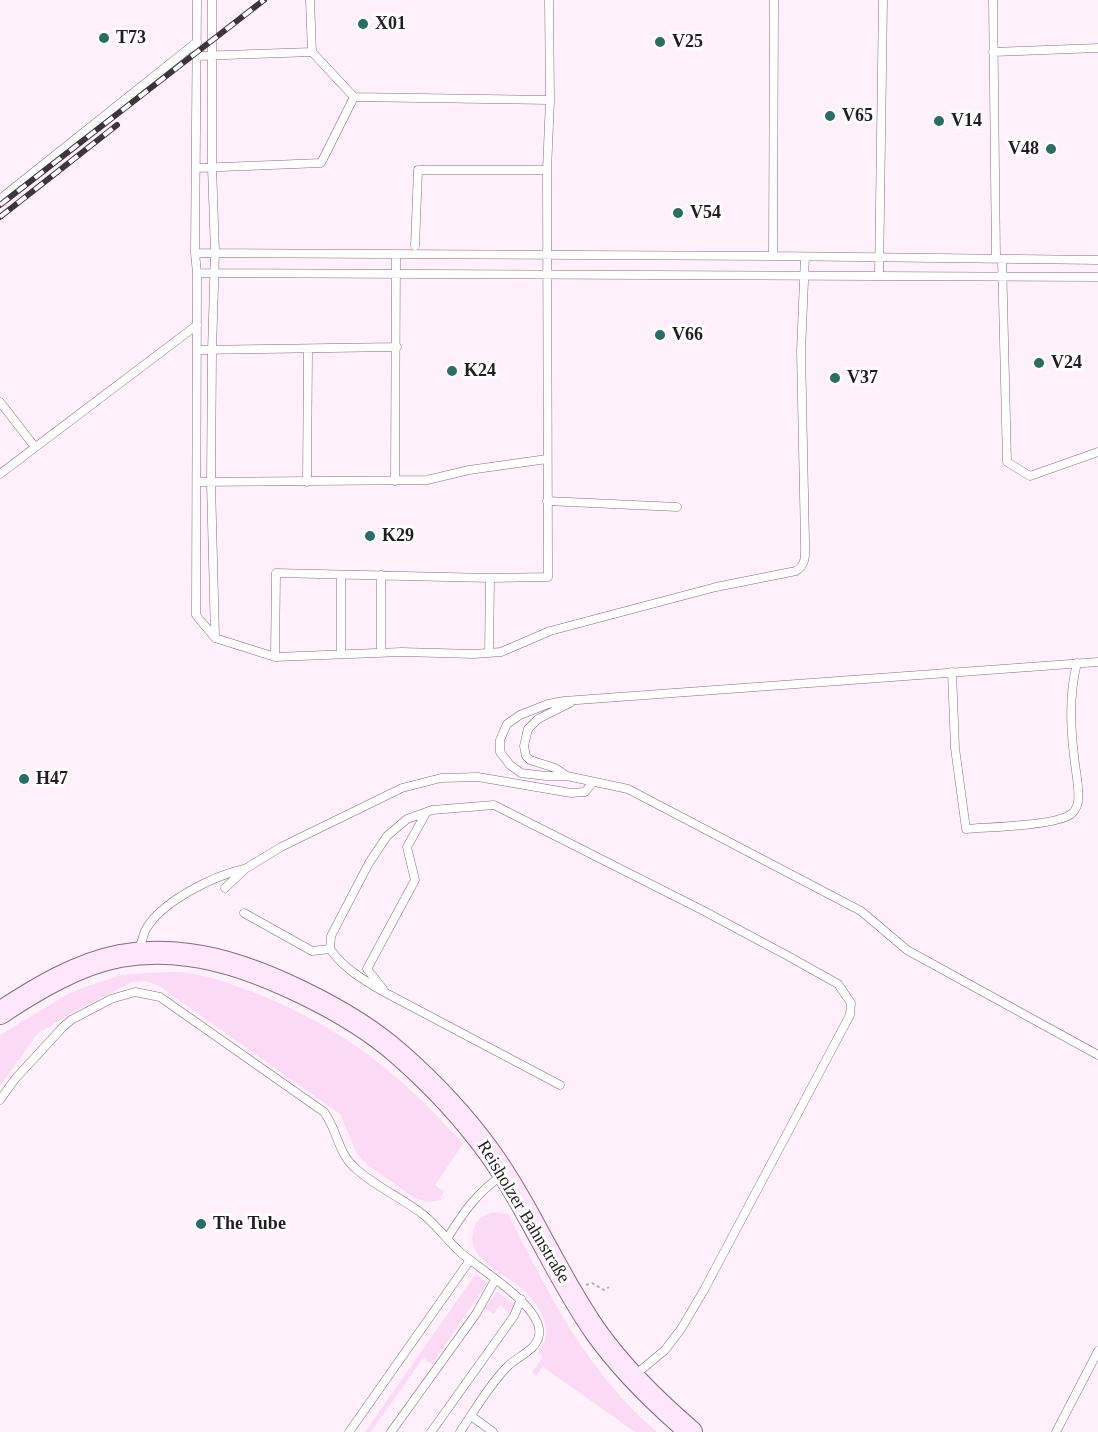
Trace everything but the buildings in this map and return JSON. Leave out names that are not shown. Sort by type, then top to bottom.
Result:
[{"type":"main road","name":"Reisholzer Bahnstraße","points":[[0,1013],[46,985],[96,963],[119,956],[157,952],[191,955],[226,963],[262,975],[338,1011],[399,1053],[440,1093],[471,1128],[504,1174],[591,1324],[633,1377],[660,1406],[691,1432]]},
{"type":"lane","points":[[197,0],[196,615],[215,638],[275,657],[501,652],[550,631],[716,587],[796,571],[802,567],[804,562],[805,542],[801,351],[805,256]]},
{"type":"lane","points":[[212,0],[212,167],[215,252],[211,483],[215,638]]},
{"type":"lane","points":[[310,0],[312,52],[354,97],[550,100]]},
{"type":"lane","points":[[275,657],[276,573],[490,578],[548,577],[549,0]]},
{"type":"lane","points":[[773,256],[774,0]]},
{"type":"lane","points":[[879,276],[883,0]]},
{"type":"lane","points":[[993,0],[999,259],[1003,277],[1006,462],[1030,476],[1098,452]]},
{"type":"lane","points":[[0,199],[197,42]]},
{"type":"lane","points":[[993,52],[1098,48]]},
{"type":"lane","points":[[197,56],[312,52]]},
{"type":"lane","points":[[197,168],[321,163],[354,97]]},
{"type":"lane","points":[[415,246],[418,170],[547,170]]},
{"type":"lane","points":[[195,253],[1098,260]]},
{"type":"lane","points":[[395,481],[396,255]]},
{"type":"lane","points":[[197,273],[1098,277]]},
{"type":"lane","points":[[0,474],[197,325]]},
{"type":"lane","points":[[197,350],[397,347]]},
{"type":"lane","points":[[307,482],[308,349]]},
{"type":"lane","points":[[0,402],[34,447]]},
{"type":"lane","points":[[197,482],[427,480],[469,470],[547,459]]},
{"type":"lane","points":[[547,501],[677,507]]},
{"type":"lane","points":[[341,575],[341,654]]},
{"type":"lane","points":[[381,575],[381,653]]},
{"type":"lane","points":[[489,653],[490,578]]},
{"type":"lane","points":[[1098,662],[548,704],[520,715],[507,724],[500,740],[500,752],[510,765],[521,773],[567,776],[628,789],[861,911],[907,950],[1098,1055]]},
{"type":"lane","points":[[952,672],[955,748],[966,829],[1043,822],[1068,816],[1074,811],[1078,802],[1070,703],[1077,663]]},
{"type":"lane","points":[[567,776],[555,768],[530,760],[526,756],[524,746],[528,729],[538,719],[574,701]]},
{"type":"lane","points":[[225,888],[245,869],[281,847],[392,793],[422,783],[441,778],[478,777],[571,793],[585,792],[593,782]]},
{"type":"lane","points":[[560,1085],[386,993],[359,977],[337,960],[330,949],[331,936],[342,911],[369,863],[387,836],[407,819],[432,810],[494,805],[702,910],[838,984],[851,1003],[850,1015],[686,1322],[665,1350],[633,1377]]},
{"type":"lane","points":[[386,993],[367,969],[415,880],[407,848],[426,813]]},
{"type":"lane","points":[[138,954],[146,930],[156,917],[176,900],[228,873],[245,869]]},
{"type":"lane","points":[[244,913],[312,951],[330,949]]},
{"type":"lane","points":[[0,1100],[15,1079],[71,1020],[111,999],[135,992],[159,998],[324,1112],[331,1121],[341,1150],[353,1167],[425,1216],[470,1260],[521,1299],[540,1328],[537,1342],[509,1365],[496,1380],[460,1432]]},
{"type":"lane","points":[[447,1237],[462,1214],[484,1188],[504,1174]]},
{"type":"lane","points":[[350,1432],[470,1260]]},
{"type":"lane","points":[[391,1432],[476,1314],[495,1280]]},
{"type":"lane","points":[[430,1432],[514,1316],[521,1299]]},
{"type":"lane","points":[[1056,1432],[1098,1351]]},
{"type":"lane","points":[[471,1416],[493,1432]]},
{"type":"path","points":[[584,1286],[592,1283],[604,1290],[609,1287]]},
{"type":"shaded area","points":[[197,974],[258,994],[318,1022],[370,1056],[417,1096],[463,1144],[435,1185],[444,1192],[440,1198],[442,1200],[426,1202],[415,1198],[366,1164],[356,1152],[340,1114],[159,986],[146,981],[132,982],[73,1012],[37,1034],[0,1086],[0,1035],[71,992],[121,975]]},
{"type":"shaded area","points":[[493,1212],[508,1214],[555,1303],[590,1358],[610,1384],[657,1432],[635,1432],[543,1367],[536,1376],[532,1372],[543,1357],[538,1353],[546,1335],[541,1312],[527,1293],[486,1263],[474,1248],[472,1239],[475,1226],[481,1218]]},
{"type":"shaded area","points":[[477,1275],[486,1282],[486,1285],[432,1364],[423,1358],[371,1432],[365,1432],[474,1276]]},
{"type":"shaded area","points":[[497,1292],[514,1304],[512,1312],[509,1313],[500,1305],[494,1314],[485,1308]]},
{"type":"railway","points":[[0,205],[264,0]]},
{"type":"railway","points":[[0,217],[117,125]]},
{"type":"place","name":"X01","points":[[363,24]]},
{"type":"place","name":"T73","points":[[104,38]]},
{"type":"place","name":"V25","points":[[660,42]]},
{"type":"place","name":"V65","points":[[830,116]]},
{"type":"place","name":"V14","points":[[939,121]]},
{"type":"place","name":"V48","points":[[1051,149]]},
{"type":"place","name":"V54","points":[[678,213]]},
{"type":"place","name":"V66","points":[[660,335]]},
{"type":"place","name":"V24","points":[[1039,363]]},
{"type":"place","name":"K24","points":[[452,371]]},
{"type":"place","name":"V37","points":[[835,378]]},
{"type":"place","name":"K29","points":[[370,536]]},
{"type":"place","name":"H47","points":[[24,779]]},
{"type":"place","name":"The Tube","points":[[201,1224]]}]
